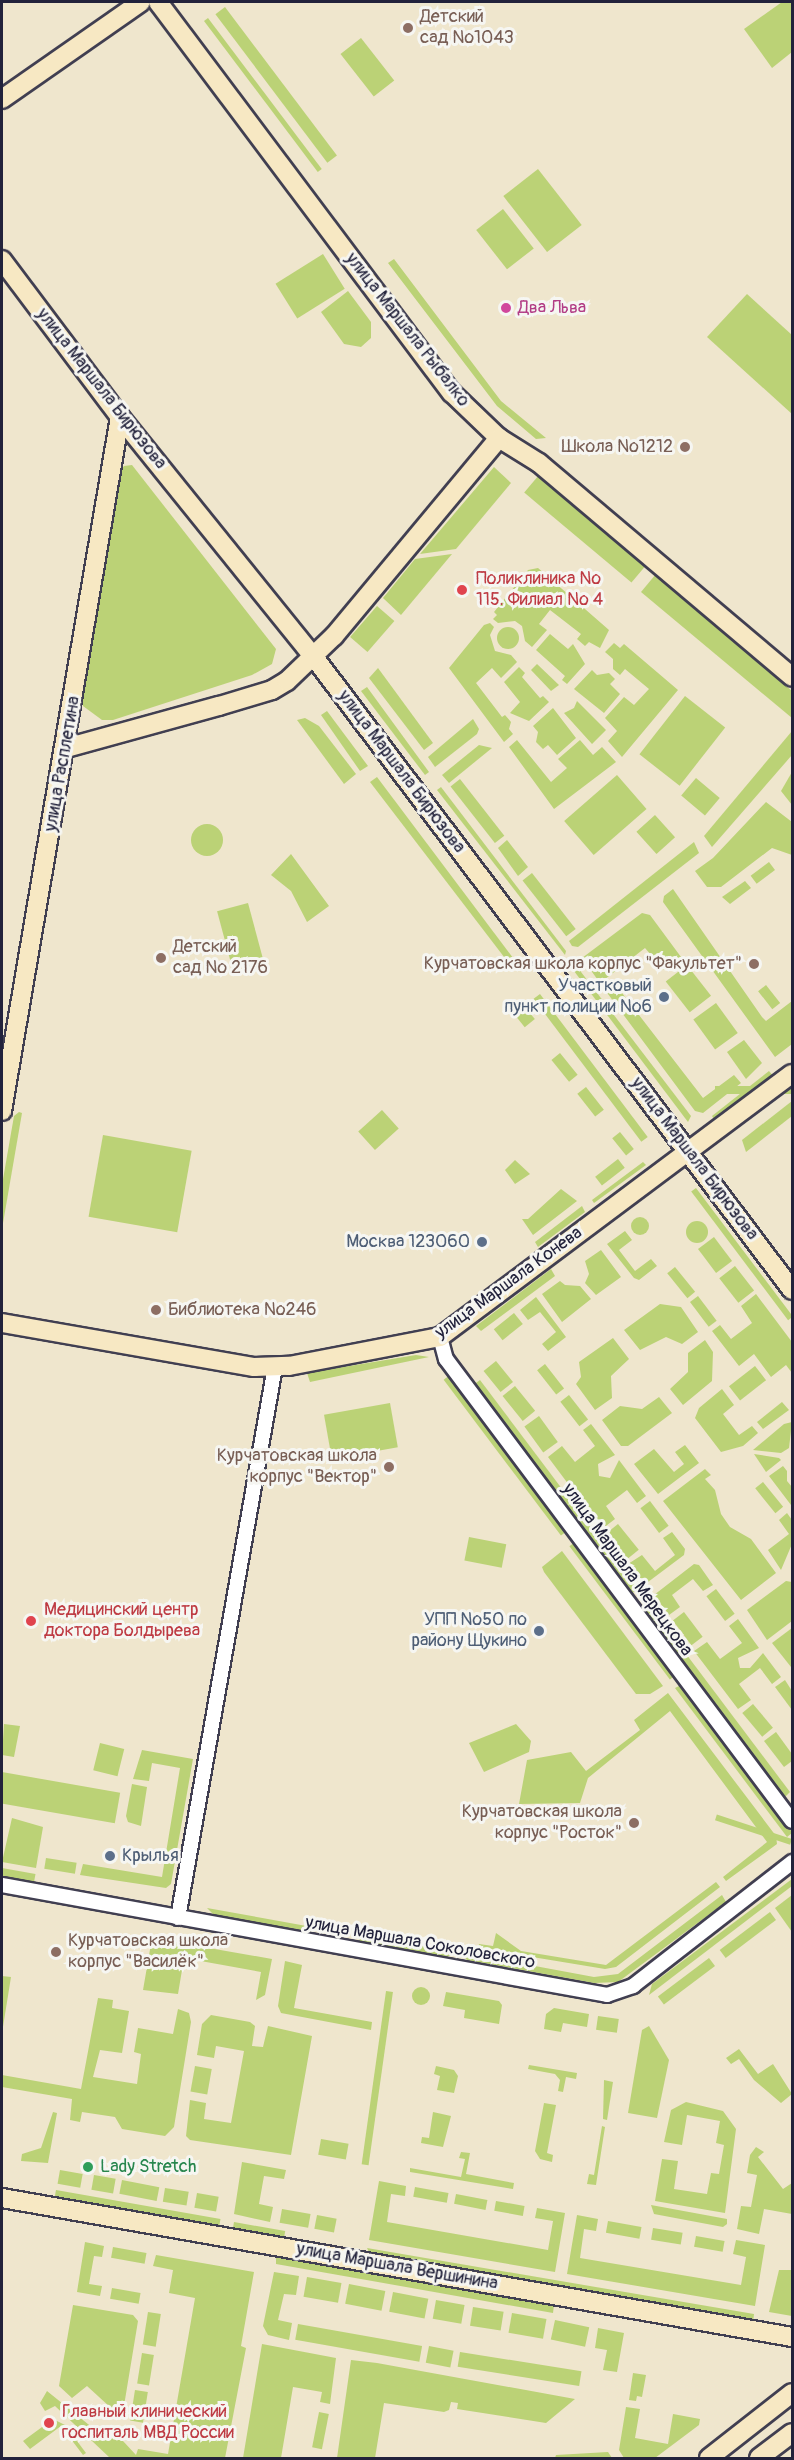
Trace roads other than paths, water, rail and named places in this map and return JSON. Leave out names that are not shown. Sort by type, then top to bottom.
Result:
[{"type":"street","points":[[2,99],[141,2]]},
{"type":"street","name":"улица Маршала Рыбалко","points":[[158,2],[452,393],[499,438],[539,463],[792,677]]},
{"type":"street","name":"улица Маршала Бирюзова","points":[[2,260],[120,417],[314,657],[792,1290]]},
{"type":"street","name":"улица Расплетина","points":[[2,1111],[66,748],[120,417]]},
{"type":"street","points":[[66,748],[272,690],[314,657],[499,438]]},
{"type":"street","name":"улица Маршала Конева","points":[[2,1323],[242,1365],[275,1367],[440,1337],[690,1153],[792,1074]]},
{"type":"street","name":"улица Маршала Мерецкова","points":[[440,1337],[446,1359],[792,1821]]},
{"type":"street","points":[[178,1918],[275,1367]]},
{"type":"street","name":"улица Маршала Соколовского","points":[[2,1885],[607,1995],[633,1986],[792,1862]]},
{"type":"street","name":"улица Маршала Вершинина","points":[[2,2198],[784,2335]]},
{"type":"street","points":[[784,2335],[792,2346]]},
{"type":"street","points":[[709,2458],[791,2393]]},
{"type":"street","points":[[759,2458],[792,2433]]},
{"type":"place","name":"Детский сад №1043","points":[[408,28]]},
{"type":"place","name":"Два Льва","points":[[506,308]]},
{"type":"place","name":"Школа №1212","points":[[685,447]]},
{"type":"place","name":"Поликлиника № 115. Филиал № 4","points":[[462,590]]},
{"type":"place","name":"Детский сад № 2176","points":[[161,958]]},
{"type":"place","name":"Курчатовская школа корпус \"Факультет\"","points":[[754,964]]},
{"type":"place","name":"Участковый пункт полиции №6","points":[[664,997]]},
{"type":"place","name":"Москва 123060","points":[[482,1242]]},
{"type":"place","name":"Библиотека №246","points":[[156,1310]]},
{"type":"place","name":"Курчатовская школа корпус \"Вектор\"","points":[[389,1467]]},
{"type":"place","name":"Медицинский центр доктора Болдырева","points":[[31,1621]]},
{"type":"place","name":"УПП №50 по району Щукино","points":[[539,1631]]},
{"type":"place","name":"Курчатовская школа корпус \"Росток\"","points":[[634,1823]]},
{"type":"place","name":"Крылья","points":[[110,1856]]},
{"type":"place","name":"Курчатовская школа корпус \"Василёк\"","points":[[56,1952]]},
{"type":"place","name":"Lady Stretch","points":[[88,2167]]},
{"type":"place","name":"Главный клинический госпиталь МВД России","points":[[49,2423]]}]
